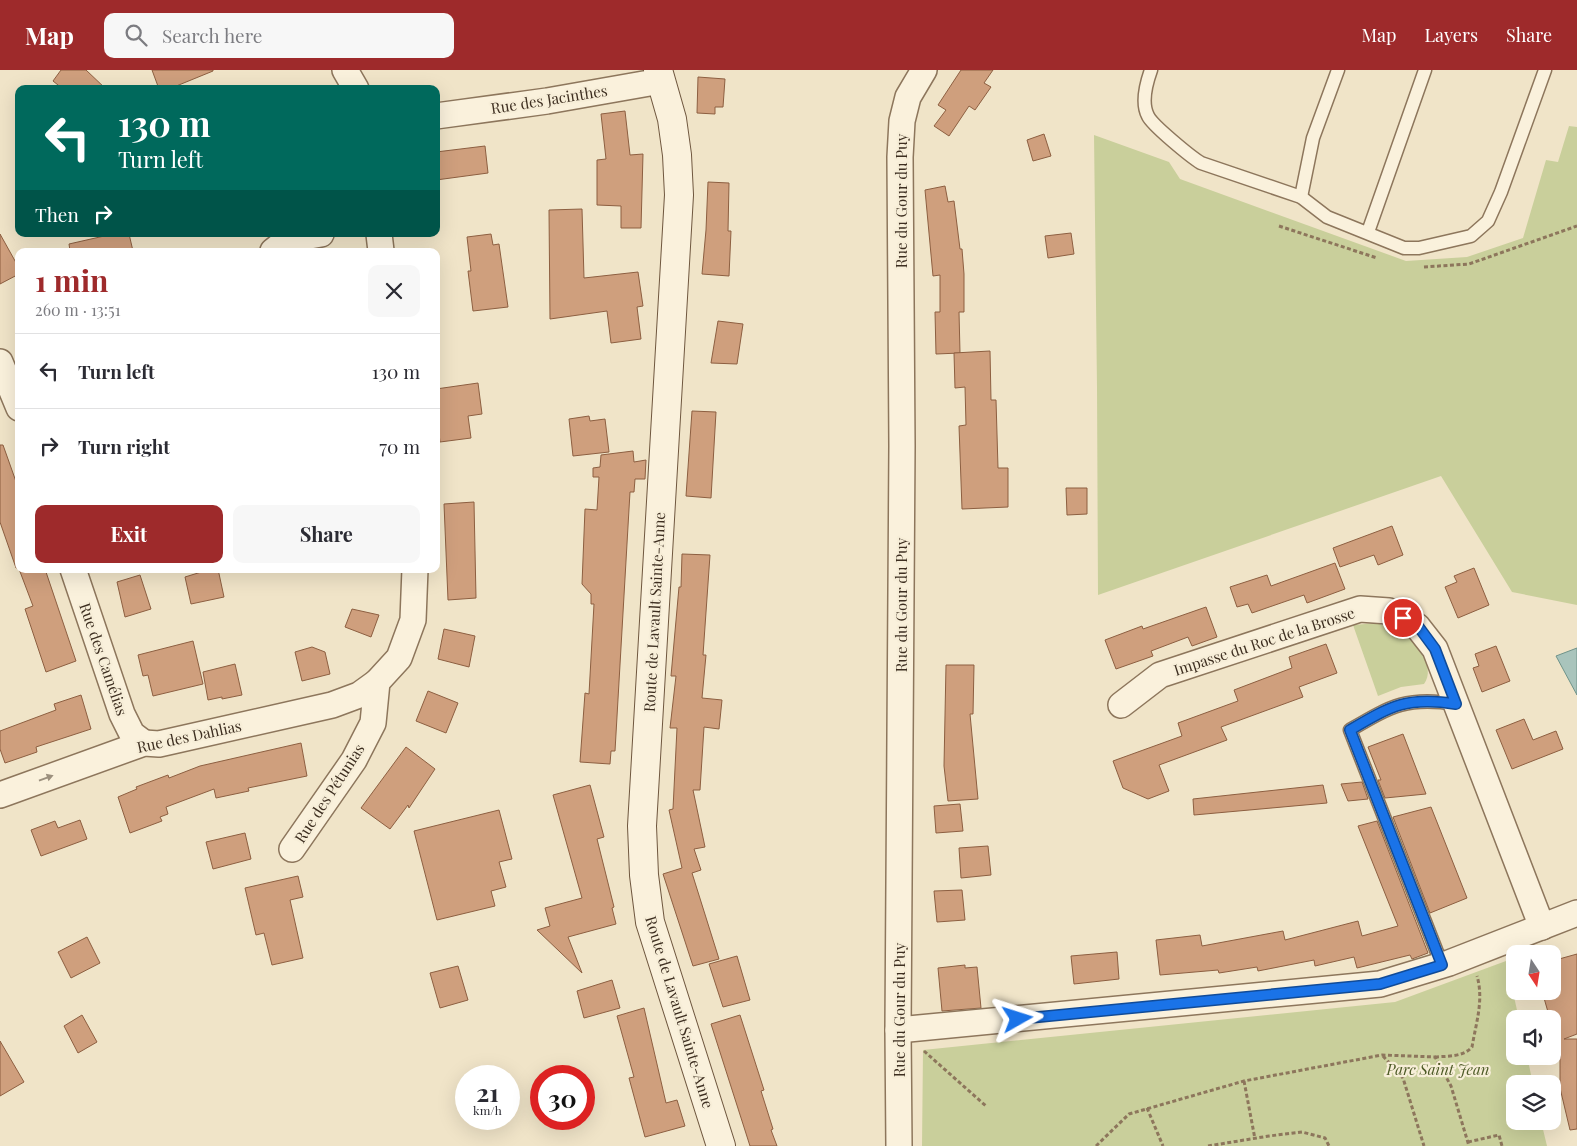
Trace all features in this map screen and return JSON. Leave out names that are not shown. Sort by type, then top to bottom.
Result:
[{"type":"street","points":[[345,70],[354,85]]},
{"type":"street","name":"Rue du Gour du Puy","points":[[899,1146],[910,1030],[900,157],[902,121],[908,97],[924,70]]},
{"type":"street","name":"Rue des Jacinthes","points":[[440,115],[547,101],[660,75]]},
{"type":"street","name":"Route de Lavault Sainte-Anne","points":[[660,75],[672,119],[677,155],[679,195],[642,826],[644,876],[650,922],[721,1146]]},
{"type":"street","points":[[278,248],[287,240],[304,237]]},
{"type":"street","points":[[0,362],[15,398]]},
{"type":"street","name":"Rue des Camélias","points":[[74,573],[122,714],[132,734],[144,743]]},
{"type":"street","points":[[377,682],[399,658],[414,620],[415,573]]},
{"type":"street","name":"Impasse du Roc de la Brosse","points":[[1121,704],[1160,675],[1360,609],[1389,611],[1418,626],[1435,649],[1542,927]]},
{"type":"street","name":"Rue des Dahlias","points":[[0,795],[144,743],[159,744],[332,705],[359,695],[377,682]]},
{"type":"street","name":"Rue des Pétunias","points":[[292,849],[354,760],[373,723],[377,682]]},
{"type":"street","points":[[910,1030],[1380,984],[1470,955],[1577,913]]},
{"type":"lane","points":[[1151,70],[1144,102],[1148,117],[1190,156],[1201,163],[1301,197],[1327,217],[1404,248],[1419,248],[1471,236],[1488,222],[1504,184],[1545,70]]},
{"type":"lane","points":[[1301,197],[1313,138],[1338,70]]},
{"type":"lane","points":[[1368,232],[1425,70]]},
{"type":"lane","points":[[1442,965],[1350,730],[1384,710],[1405,702],[1435,700],[1456,704]]},
{"type":"path","points":[[1096,1146],[1129,1114],[1244,1082],[1382,1055],[1435,1058],[1467,1052],[1472,1046],[1480,1002],[1480,988],[1470,955]]},
{"type":"path","points":[[910,1030],[923,1050],[986,1106]]},
{"type":"path","points":[[1382,1055],[1403,1078],[1424,1146]]},
{"type":"path","points":[[1435,1058],[1451,1086],[1468,1144],[1499,1135],[1502,1146]]},
{"type":"path","points":[[1244,1082],[1255,1139]]},
{"type":"path","points":[[1147,1108],[1163,1146]]},
{"type":"path","points":[[1208,1146],[1302,1132],[1325,1138],[1329,1146]]},
{"type":"green space","points":[[1569,126],[1577,127],[1577,605],[1512,592],[1441,476],[1098,595],[1094,135],[1169,162],[1180,179],[1406,261],[1467,257],[1523,238],[1546,160],[1558,162]]},
{"type":"green space","points":[[1377,623],[1400,632],[1418,648],[1428,670],[1424,684],[1401,687],[1378,696],[1353,625]]},
{"type":"green space","name":"Parc Saint Jean","points":[[1506,961],[1506,1000],[1515,1000],[1517,1010],[1506,1010],[1506,1065],[1529,1065],[1531,1075],[1506,1075],[1506,1130],[1543,1130],[1547,1146],[922,1146],[923,1050],[1395,1002]]},
{"type":"water","points":[[1577,648],[1577,695],[1556,656]]},
{"type":"building","points":[[61,70],[86,70],[102,85],[58,85],[53,81]]},
{"type":"building","points":[[152,70],[213,70],[179,85],[158,85]]},
{"type":"building","points":[[961,70],[993,70],[984,83],[991,87],[975,110],[969,106],[949,136],[934,126],[946,110],[938,105]]},
{"type":"building","points":[[698,77],[725,79],[723,107],[715,107],[715,114],[697,113]]},
{"type":"building","points":[[625,111],[630,155],[643,154],[641,228],[621,228],[621,206],[597,205],[597,160],[606,159],[601,114]]},
{"type":"building","points":[[1044,134],[1051,156],[1033,161],[1027,140]]},
{"type":"building","points":[[485,146],[488,173],[440,179],[440,152]]},
{"type":"building","points":[[708,182],[729,183],[728,231],[731,231],[729,276],[702,274]]},
{"type":"building","points":[[945,186],[948,202],[954,201],[960,249],[962,249],[964,312],[959,312],[960,353],[936,354],[935,312],[940,312],[940,275],[933,276],[925,190]]},
{"type":"building","points":[[582,209],[584,278],[638,272],[643,306],[637,307],[641,339],[611,343],[607,311],[550,319],[549,210]]},
{"type":"building","points":[[1071,233],[1074,254],[1048,258],[1045,236]]},
{"type":"building","points":[[0,234],[15,261],[15,276],[0,284]]},
{"type":"building","points":[[491,234],[493,245],[499,244],[508,307],[473,311],[468,271],[471,271],[467,237]]},
{"type":"building","points":[[100,237],[130,237],[132,248],[70,248],[69,244]]},
{"type":"building","points":[[718,321],[743,324],[737,364],[711,363]]},
{"type":"building","points":[[990,351],[991,400],[996,400],[998,468],[1008,468],[1008,507],[962,509],[959,426],[966,425],[965,387],[955,388],[954,353]]},
{"type":"building","points":[[478,383],[482,414],[468,416],[471,438],[440,442],[440,388]]},
{"type":"building","points":[[692,411],[716,412],[711,498],[686,496]]},
{"type":"building","points":[[589,416],[590,421],[605,419],[609,452],[573,456],[569,419]]},
{"type":"building","points":[[0,445],[3,445],[15,479],[15,565],[0,522]]},
{"type":"building","points":[[633,451],[634,462],[646,460],[645,479],[635,479],[634,492],[630,492],[615,751],[611,751],[610,764],[580,762],[585,693],[589,694],[594,604],[591,604],[591,594],[582,584],[585,509],[597,510],[599,477],[593,477],[593,468],[600,467],[601,455]]},
{"type":"building","points":[[1066,488],[1087,488],[1087,514],[1067,515]]},
{"type":"building","points":[[474,502],[476,598],[448,600],[444,504]]},
{"type":"building","points":[[1392,526],[1403,555],[1378,565],[1374,555],[1340,567],[1333,548]]},
{"type":"building","points":[[682,554],[710,555],[703,655],[706,655],[702,698],[722,700],[719,729],[704,727],[700,790],[693,790],[705,847],[694,849],[701,870],[692,873],[719,959],[693,966],[663,874],[682,868],[669,810],[673,809],[677,728],[670,728],[676,676],[671,676],[679,587],[681,587]]},
{"type":"building","points":[[1335,563],[1345,589],[1307,603],[1304,595],[1252,613],[1248,604],[1237,607],[1230,587],[1267,575],[1271,586]]},
{"type":"building","points":[[1474,568],[1489,605],[1458,618],[1445,587],[1457,582],[1454,576]]},
{"type":"building","points":[[21,573],[46,573],[76,661],[46,672],[25,609],[33,606]]},
{"type":"building","points":[[198,573],[219,573],[224,597],[191,604],[185,577]]},
{"type":"building","points":[[140,575],[151,609],[125,617],[117,582]]},
{"type":"building","points":[[1206,607],[1217,637],[1192,646],[1188,637],[1151,651],[1153,656],[1116,669],[1105,640],[1142,626],[1143,629]]},
{"type":"building","points":[[352,609],[379,615],[371,637],[345,627]]},
{"type":"building","points":[[444,629],[475,636],[469,667],[438,659]]},
{"type":"building","points":[[193,641],[203,684],[153,696],[148,675],[143,676],[138,655]]},
{"type":"building","points":[[1326,644],[1337,673],[1299,687],[1303,697],[1221,727],[1227,740],[1159,765],[1169,791],[1148,799],[1123,788],[1113,761],[1182,736],[1178,723],[1238,701],[1234,690],[1292,668],[1289,657]]},
{"type":"building","points":[[1496,646],[1510,681],[1482,692],[1473,668],[1479,666],[1475,654]]},
{"type":"building","points":[[312,647],[325,652],[330,674],[302,681],[295,652]]},
{"type":"building","points":[[235,664],[242,695],[208,700],[203,672]]},
{"type":"building","points":[[946,665],[974,665],[973,714],[970,714],[978,799],[948,801],[944,766]]},
{"type":"building","points":[[428,691],[458,703],[446,733],[416,721]]},
{"type":"building","points":[[81,695],[91,729],[36,747],[37,752],[5,763],[0,749],[0,731],[56,710],[54,704]]},
{"type":"building","points":[[1524,719],[1533,740],[1556,731],[1563,749],[1512,769],[1496,730]]},
{"type":"building","points":[[1403,734],[1426,794],[1385,798],[1378,780],[1381,780],[1368,747]]},
{"type":"building","points":[[301,743],[307,776],[248,788],[249,791],[216,798],[214,789],[166,807],[168,814],[160,817],[162,821],[130,833],[118,797],[137,789],[136,787],[168,775],[169,778],[200,766]]},
{"type":"building","points":[[406,747],[435,769],[409,808],[408,805],[390,829],[361,808]]},
{"type":"building","points":[[1362,782],[1368,799],[1348,801],[1341,784]]},
{"type":"building","points":[[590,785],[604,837],[597,839],[614,907],[612,908],[616,924],[568,937],[582,973],[537,930],[550,926],[545,908],[582,898],[553,795]]},
{"type":"building","points":[[1323,785],[1327,803],[1194,815],[1193,799]]},
{"type":"building","points":[[960,804],[963,831],[936,833],[934,806]]},
{"type":"building","points":[[1431,807],[1467,898],[1430,913],[1393,817]]},
{"type":"building","points":[[499,810],[512,859],[499,862],[506,887],[491,891],[495,906],[437,920],[414,831]]},
{"type":"building","points":[[80,820],[87,839],[41,856],[31,830],[55,821],[58,828]]},
{"type":"building","points":[[1377,821],[1428,953],[1412,959],[1410,955],[1357,968],[1354,957],[1315,966],[1314,960],[1258,971],[1257,967],[1219,973],[1218,970],[1160,975],[1156,940],[1200,935],[1202,946],[1283,931],[1285,940],[1358,921],[1362,936],[1398,926],[1358,826]]},
{"type":"building","points":[[245,833],[251,859],[213,869],[206,842]]},
{"type":"building","points":[[988,846],[991,875],[961,878],[959,848]]},
{"type":"building","points":[[298,876],[303,897],[290,900],[303,958],[272,965],[264,933],[256,935],[245,888]]},
{"type":"building","points":[[962,890],[965,920],[937,922],[934,891]]},
{"type":"building","points":[[87,937],[100,963],[71,978],[58,952]]},
{"type":"building","points":[[1117,952],[1119,979],[1074,984],[1071,956]]},
{"type":"building","points":[[1577,954],[1577,1034],[1564,1039],[1577,1039],[1577,1129],[1570,1130],[1561,1092],[1561,1010],[1547,1010],[1545,1000],[1561,1000],[1561,958]]},
{"type":"building","points":[[737,956],[750,1000],[723,1007],[709,964]]},
{"type":"building","points":[[965,965],[965,968],[977,967],[981,1008],[942,1011],[938,968]]},
{"type":"building","points":[[458,966],[468,1000],[440,1008],[430,973]]},
{"type":"building","points":[[612,980],[620,1008],[584,1018],[577,991]]},
{"type":"building","points":[[644,1008],[666,1103],[677,1100],[685,1126],[645,1137],[629,1078],[634,1077],[617,1016]]},
{"type":"building","points":[[82,1015],[97,1042],[78,1053],[64,1026]]},
{"type":"building","points":[[740,1015],[764,1090],[761,1091],[777,1146],[750,1146],[711,1024]]},
{"type":"building","points":[[0,1041],[24,1082],[0,1096]]},
{"type":"route","points":[[1018,1019],[1380,984],[1442,965],[1350,730],[1384,710],[1405,702],[1435,700],[1456,704],[1435,649],[1418,626],[1403,618]]}]
